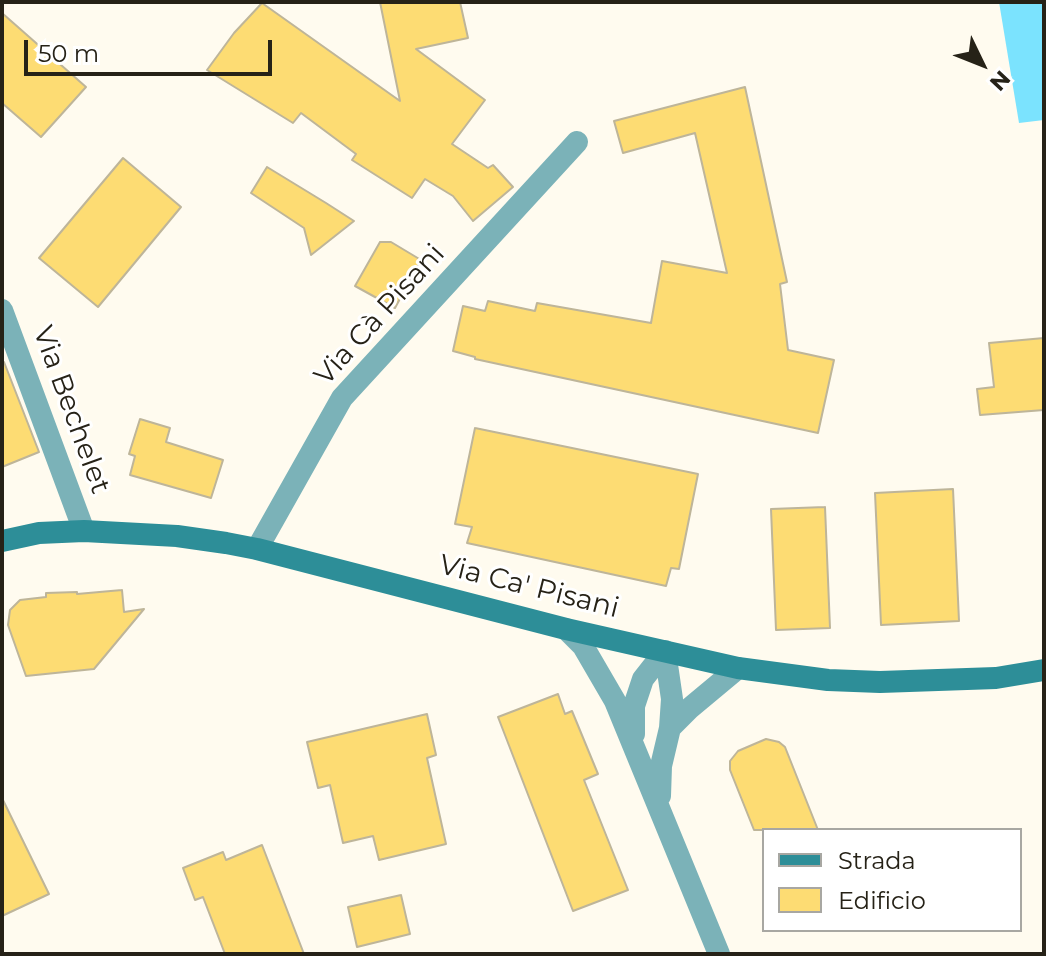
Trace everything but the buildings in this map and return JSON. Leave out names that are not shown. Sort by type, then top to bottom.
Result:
[{"type":"main road","name":"Via Ca' Pisani","points":[[2,541],[39,533],[84,531],[177,536],[257,549],[566,629],[738,668],[828,680],[880,682],[996,678],[1044,670]]},
{"type":"street","name":"Via Cà Pisani","points":[[257,549],[342,398],[577,142]]},
{"type":"street","name":"Via Bechelet","points":[[2,310],[84,531]]},
{"type":"street","points":[[566,629],[583,646],[615,701],[719,954]]},
{"type":"street","points":[[634,743],[634,706],[643,679],[665,651]]},
{"type":"street","points":[[659,805],[661,766],[670,728],[672,699],[665,651]]},
{"type":"street","points":[[670,728],[738,668]]},
{"type":"water","points":[[999,2],[1044,2],[1044,120],[1019,123]]}]
